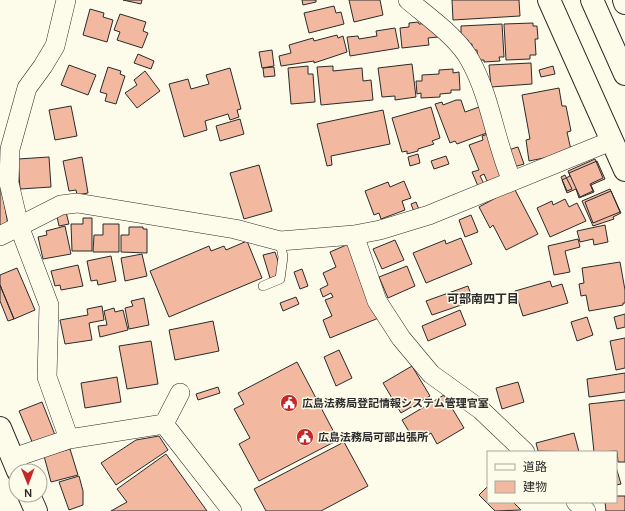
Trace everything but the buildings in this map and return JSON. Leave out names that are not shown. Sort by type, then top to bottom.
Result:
[{"type":"main road","points":[[549,0],[625,170]]},
{"type":"main road","points":[[592,0],[625,74]]},
{"type":"main road","points":[[0,428],[15,463]]},
{"type":"street","points":[[66,0],[55,46],[27,88],[10,149],[9,183],[19,226],[49,305],[46,350],[47,377],[69,439]]},
{"type":"street","points":[[408,0],[445,30],[471,60],[485,92],[504,163],[512,181]]},
{"type":"street","points":[[0,236],[61,205],[77,203],[235,229],[280,241],[354,235],[380,230],[429,215],[611,141]]},
{"type":"street","points":[[354,235],[378,301],[401,338],[431,374],[481,410],[524,451]]},
{"type":"street","points":[[164,424],[180,393]]},
{"type":"street","points":[[20,463],[69,439],[164,424]]},
{"type":"street","points":[[164,424],[232,511]]},
{"type":"street","points":[[577,503],[586,511]]},
{"type":"lane","points":[[263,286],[280,279],[283,257],[280,241]]},
{"type":"place","name":"広島法務局登記情報システム管理官室","points":[[289,403]]},
{"type":"place","name":"広島法務局可部出張所","points":[[305,437]]},
{"type":"district","name":"可部南四丁目","points":[[483,299]]}]
